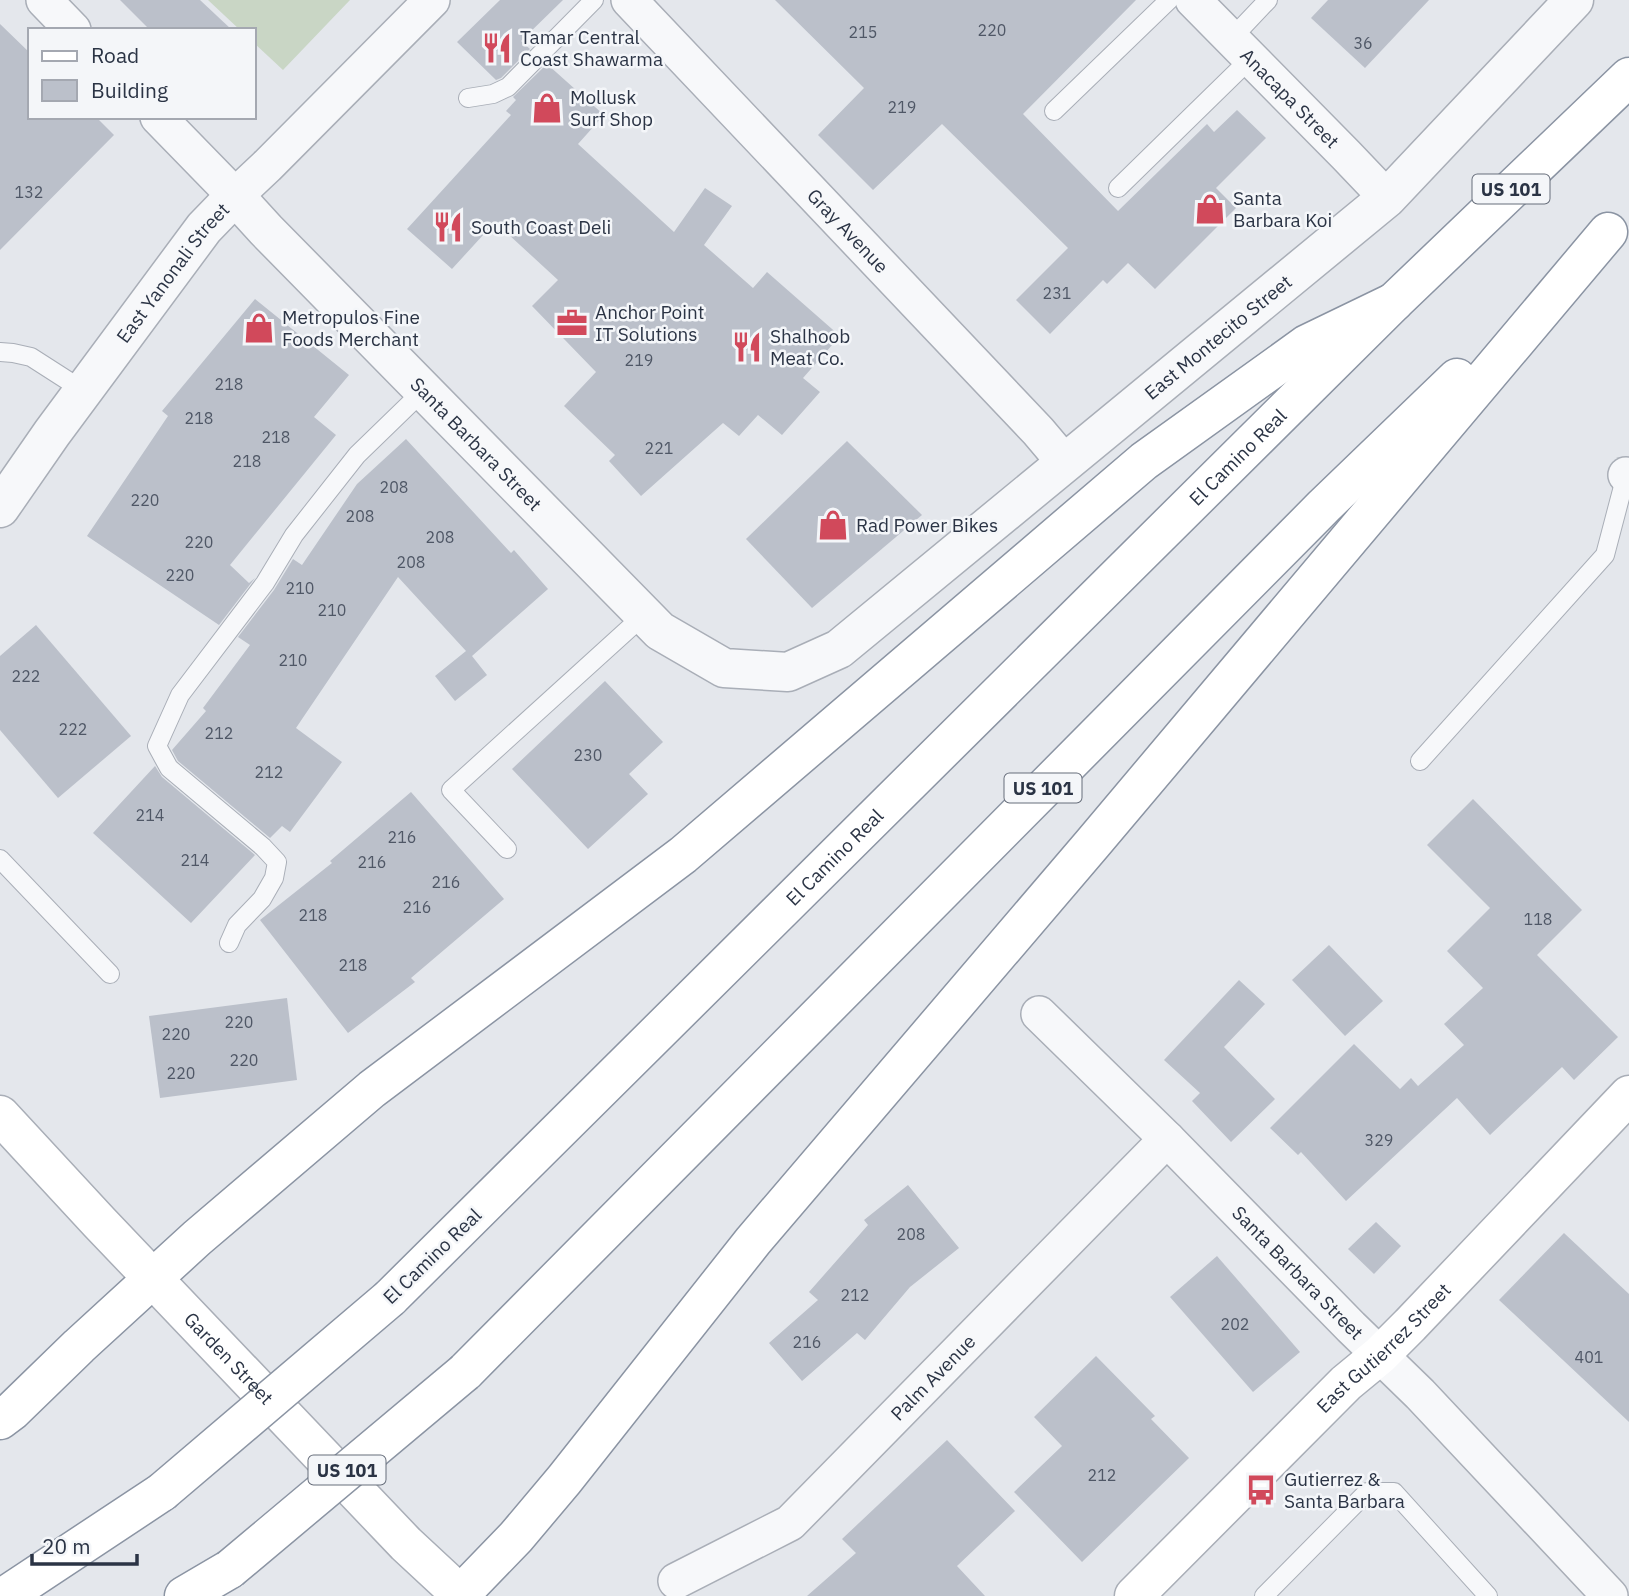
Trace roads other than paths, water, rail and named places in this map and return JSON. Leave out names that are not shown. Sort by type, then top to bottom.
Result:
[{"type":"main road","name":"El Camino Real","points":[[5,1596],[162,1492],[390,1298],[1394,302],[1629,76]]},
{"type":"main road","points":[[460,1595],[516,1537],[752,1241],[1619,222]]},
{"type":"main road","name":"US 101","points":[[184,1596],[230,1569],[465,1372],[1324,506],[1619,222]]},
{"type":"main road","points":[[0,1420],[197,1238],[372,1089],[683,855],[1144,461],[1307,344],[1394,302]]},
{"type":"main road","name":"East Gutierrez Street","points":[[1134,1596],[1346,1383],[1380,1355],[1629,1095]]},
{"type":"main road","name":"Garden Street","points":[[0,1115],[407,1544],[460,1595]]},
{"type":"street","points":[[44,0],[71,28]]},
{"type":"street","name":"East Yanonali Street","points":[[0,508],[204,228],[432,0]]},
{"type":"street","name":"Gray Avenue","points":[[629,0],[1065,463]]},
{"type":"street","name":"Anacapa Street","points":[[1194,0],[1387,198]]},
{"type":"street","name":"East Montecito Street","points":[[839,649],[1387,198],[1574,0]]},
{"type":"street","name":"Santa Barbara Street","points":[[160,119],[660,631],[724,668],[788,672],[839,649]]},
{"type":"street","name":"Santa Barbara Street","points":[[1039,1014],[1420,1394],[1596,1592]]},
{"type":"street","name":"Palm Avenue","points":[[676,1581],[790,1523],[1167,1139]]},
{"type":"lane","points":[[468,98],[494,94],[508,87],[594,0]]},
{"type":"lane","points":[[1054,111],[1169,0]]},
{"type":"lane","points":[[1118,188],[1241,48],[1268,0]]},
{"type":"lane","points":[[0,352],[31,357],[84,391]]},
{"type":"lane","points":[[229,943],[237,925],[275,878],[277,862],[263,847],[169,768],[157,746],[180,695],[265,583],[294,535],[358,455],[424,390]]},
{"type":"lane","points":[[1420,761],[1605,555],[1628,475]]},
{"type":"lane","points":[[507,849],[451,790],[644,615]]},
{"type":"lane","points":[[0,859],[110,974]]},
{"type":"lane","points":[[1264,1596],[1367,1492],[1394,1492],[1488,1596]]},
{"type":"place","name":"Tamar Central Coast Shawarma","points":[[497,48]]},
{"type":"place","name":"Mollusk Surf Shop","points":[[547,108]]},
{"type":"place","name":"Santa Barbara Koi","points":[[1210,209]]},
{"type":"place","name":"South Coast Deli","points":[[448,227]]},
{"type":"place","name":"Anchor Point IT Solutions","points":[[572,323]]},
{"type":"place","name":"Metropulos Fine Foods Merchant","points":[[259,328]]},
{"type":"place","name":"Shalhoob Meat Co.","points":[[747,347]]},
{"type":"place","name":"Rad Power Bikes","points":[[833,525]]},
{"type":"place","name":"Gutierrez & Santa Barbara","points":[[1261,1490]]}]
